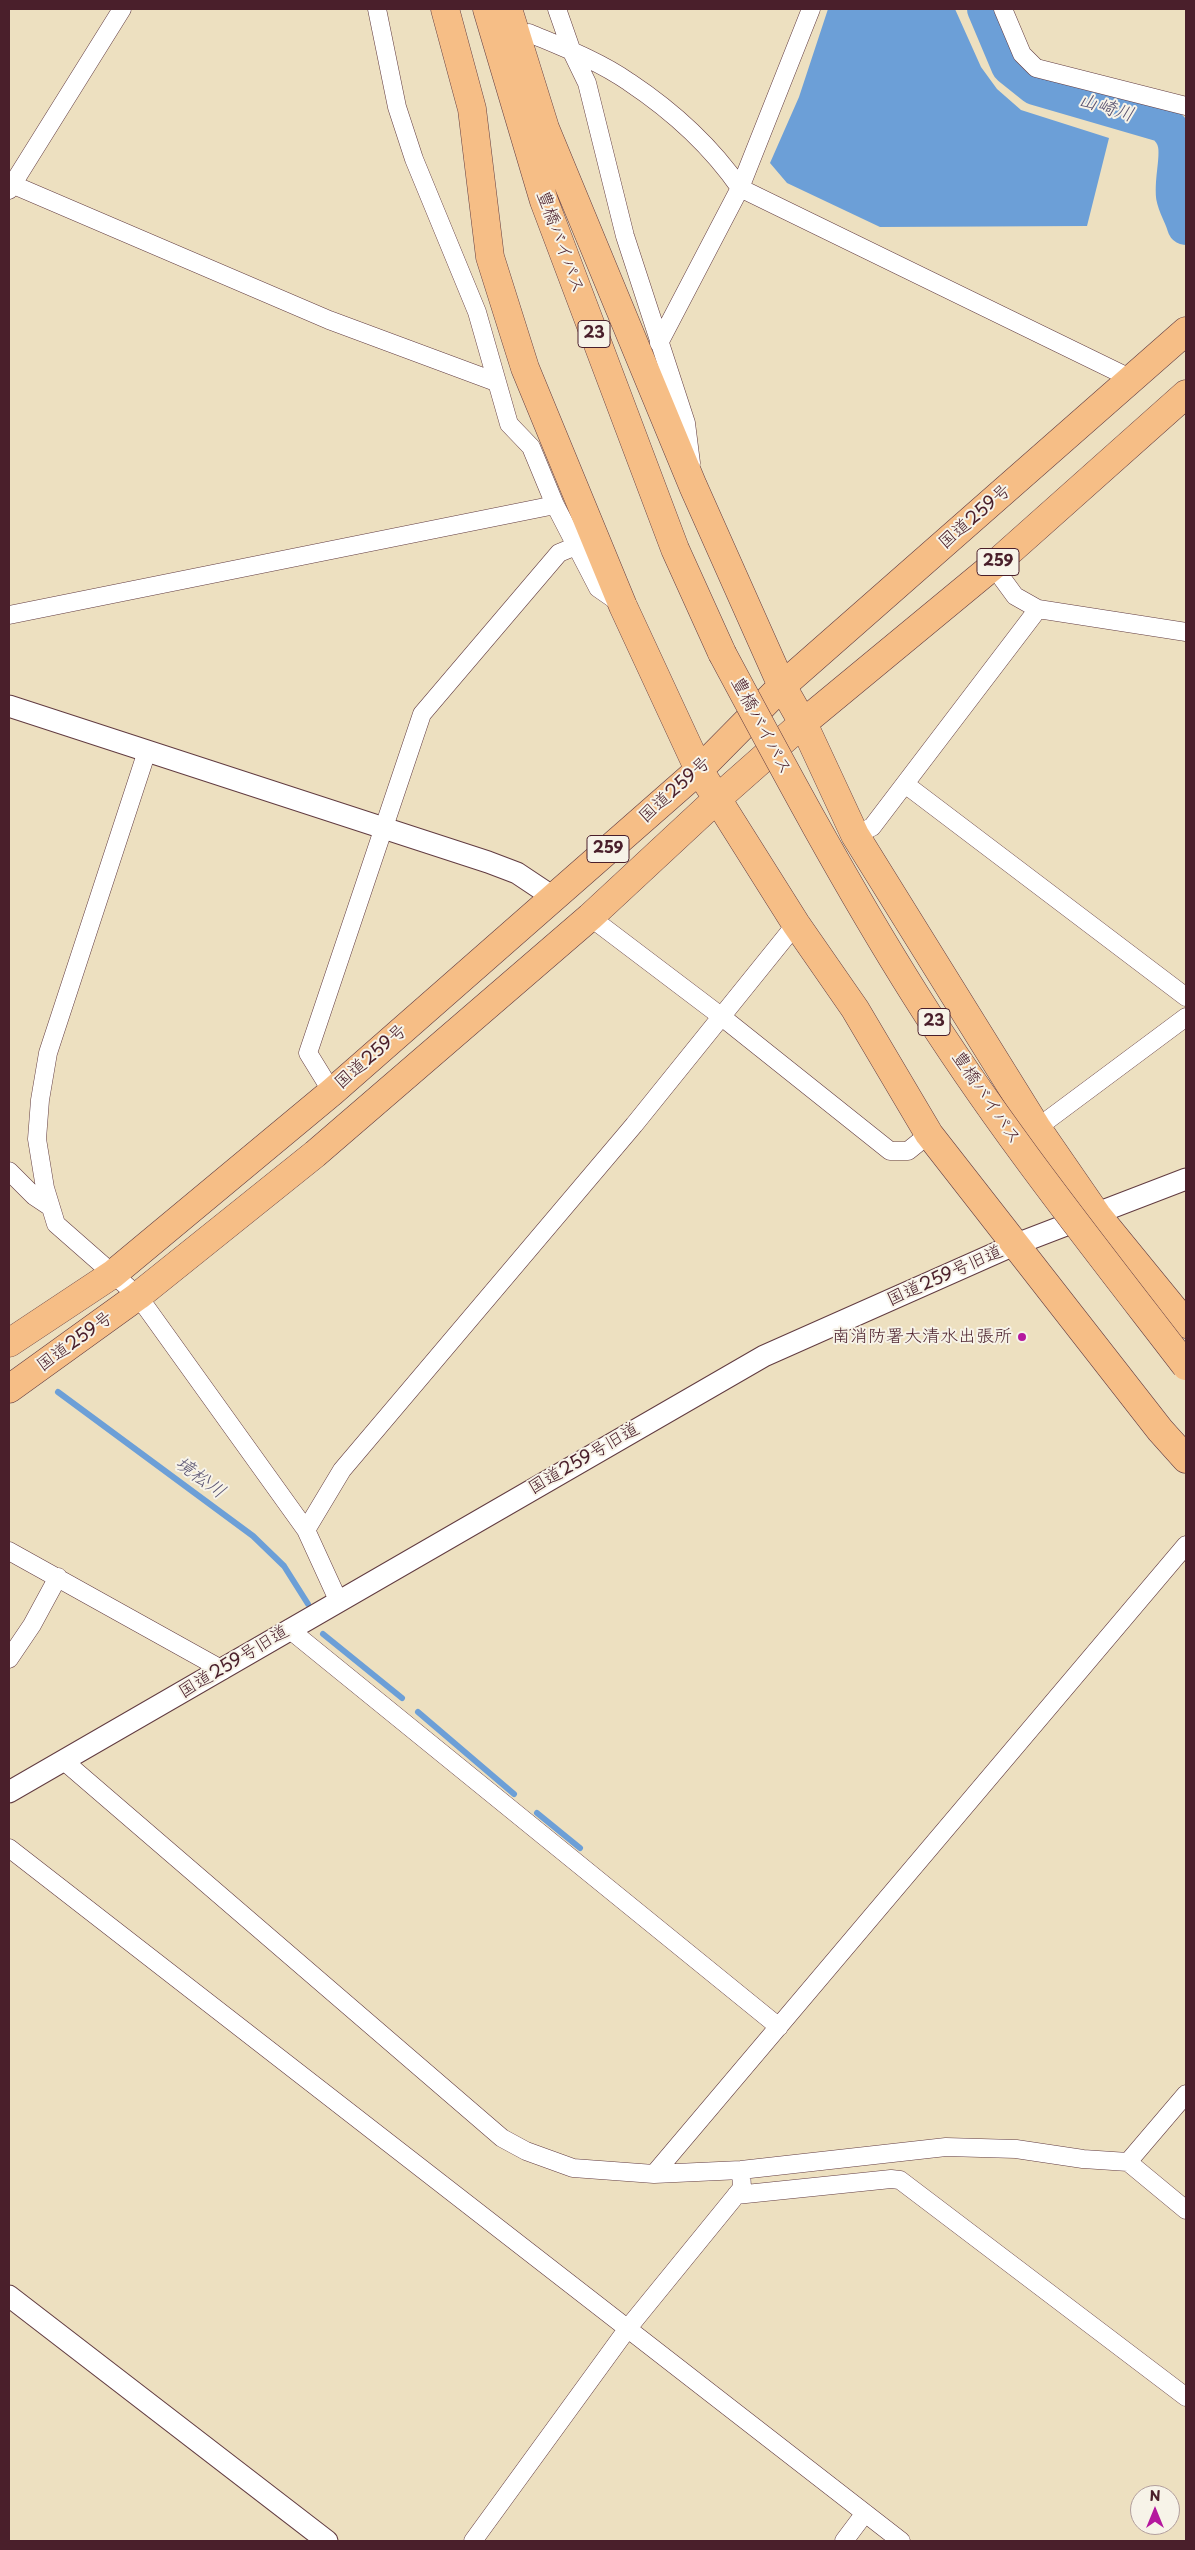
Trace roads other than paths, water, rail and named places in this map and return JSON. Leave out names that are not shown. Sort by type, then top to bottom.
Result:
[{"type":"highway","points":[[445,9],[472,109],[490,257],[524,368],[624,606],[699,770],[796,924],[855,1009],[928,1134],[1160,1430],[1186,1459]]},
{"type":"highway","name":"豊橋バイパス","points":[[487,9],[544,201],[675,549],[722,653],[811,821],[916,997],[1042,1180],[1186,1366]]},
{"type":"highway","name":"23","points":[[508,9],[545,128],[694,486],[782,686],[803,723],[855,836],[1037,1128],[1097,1215],[1186,1324]]},
{"type":"highway","name":"国道259号","points":[[9,1343],[113,1274],[332,1092],[699,770],[782,686],[1186,330]]},
{"type":"highway","name":"国道259号","points":[[9,1389],[138,1296],[315,1154],[590,917],[717,799],[803,723],[993,566],[1186,394]]},
{"type":"street","points":[[122,9],[10,186],[329,320],[496,382]]},
{"type":"street","points":[[377,9],[397,106],[414,159],[477,312],[496,382],[510,424],[531,448],[555,506],[598,588],[624,606]]},
{"type":"street","points":[[557,9],[572,52],[587,83],[625,236],[686,423],[694,486]]},
{"type":"street","points":[[660,343],[740,188],[811,9]]},
{"type":"street","points":[[1003,9],[1022,54],[1036,68],[1186,106]]},
{"type":"street","points":[[529,33],[572,52],[628,82],[692,133],[722,162],[740,188],[1132,379]]},
{"type":"street","points":[[9,615],[555,506]]},
{"type":"street","points":[[332,1092],[308,1053],[422,714],[558,553],[576,546]]},
{"type":"street","points":[[993,566],[1015,596],[1038,609],[1186,632]]},
{"type":"street","points":[[855,836],[872,827],[1038,609]]},
{"type":"street","points":[[9,706],[517,873],[553,897]]},
{"type":"street","points":[[147,751],[48,1053],[40,1100],[37,1139],[49,1206],[56,1224],[138,1296],[306,1530],[338,1600]]},
{"type":"street","points":[[905,784],[1186,997]]},
{"type":"street","points":[[590,917],[722,1017],[890,1151],[908,1151],[928,1134]]},
{"type":"street","points":[[306,1530],[342,1470],[634,1125],[796,924]]},
{"type":"street","points":[[1037,1128],[1186,1017]]},
{"type":"street","points":[[9,1171],[34,1196],[49,1206]]},
{"type":"street","name":"国道259号旧道","points":[[9,1792],[222,1670],[338,1600],[764,1356],[1014,1245],[1097,1215],[1186,1179]]},
{"type":"street","points":[[654,2174],[1186,1545]]},
{"type":"street","points":[[9,1551],[222,1670]]},
{"type":"street","points":[[9,1659],[32,1625],[58,1577]]},
{"type":"street","points":[[290,1629],[779,2027]]},
{"type":"street","points":[[64,1761],[502,2138],[526,2152],[573,2168],[654,2174],[741,2170],[946,2147],[1016,2149],[1083,2159],[1128,2162],[1186,2210]]},
{"type":"street","points":[[9,1848],[901,2541]]},
{"type":"street","points":[[1128,2162],[1186,2094]]},
{"type":"street","points":[[473,2541],[628,2328],[742,2188],[741,2170]]},
{"type":"street","points":[[736,2195],[891,2179],[900,2180],[1186,2397]]},
{"type":"street","points":[[9,2296],[327,2541]]},
{"type":"street","points":[[844,2541],[865,2513]]},
{"type":"water","points":[[828,9],[955,9],[981,67],[997,89],[1021,110],[1109,138],[1087,226],[880,227],[787,183],[770,163],[799,97]]},
{"type":"waterway","name":"山崎川","points":[[986,9],[1010,66],[1035,86],[1162,123],[1170,130],[1175,138],[1178,156],[1175,196],[1186,226]]},
{"type":"waterway","name":"境松川","points":[[58,1392],[253,1536],[284,1566],[308,1604]]},
{"type":"waterway","name":"境松川","points":[[323,1634],[402,1698]]},
{"type":"waterway","name":"境松川","points":[[418,1712],[514,1794]]},
{"type":"waterway","name":"境松川","points":[[537,1813],[580,1848]]},
{"type":"place","name":"南消防署大清水出張所","points":[[1022,1337]]}]
